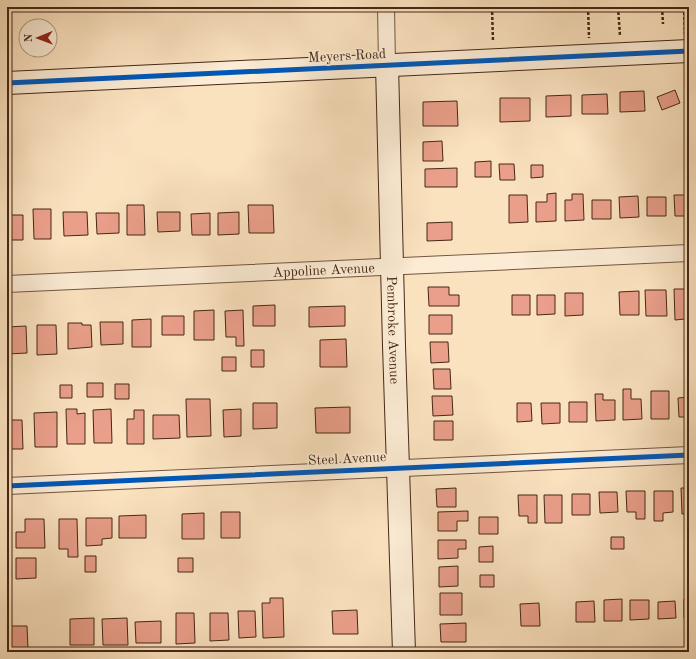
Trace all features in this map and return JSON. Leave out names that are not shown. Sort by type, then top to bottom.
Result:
[{"type":"street","name":"Pembroke Avenue","points":[[386,7],[391,266],[404,652]]},
{"type":"street","name":"Meyers Road","points":[[7,83],[687,51]]},
{"type":"street","name":"Appoline Avenue","points":[[7,284],[689,253]]},
{"type":"street","name":"Steel Avenue","points":[[7,486],[689,455]]},
{"type":"path","points":[[492,7],[494,60]]},
{"type":"path","points":[[588,7],[590,56]]},
{"type":"path","points":[[618,7],[621,54]]},
{"type":"path","points":[[662,7],[663,24]]},
{"type":"path","points":[[684,7],[687,51]]},
{"type":"building","points":[[675,90],[680,103],[662,110],[657,97]]},
{"type":"building","points":[[644,91],[645,111],[620,112],[620,92]]},
{"type":"building","points":[[607,94],[608,114],[582,114],[582,95]]},
{"type":"building","points":[[571,95],[571,116],[546,117],[546,96]]},
{"type":"building","points":[[500,98],[530,98],[530,121],[500,122]]},
{"type":"building","points":[[457,101],[458,126],[423,126],[423,102]]},
{"type":"building","points":[[442,141],[443,161],[423,161],[423,142]]},
{"type":"building","points":[[491,161],[491,177],[475,177],[475,162]]},
{"type":"building","points":[[499,164],[514,164],[515,180],[500,180]]},
{"type":"building","points":[[531,165],[543,165],[543,177],[531,178]]},
{"type":"building","points":[[457,168],[457,187],[425,187],[425,169]]},
{"type":"building","points":[[556,193],[556,221],[536,222],[536,202],[547,202],[547,194]]},
{"type":"building","points":[[572,194],[583,194],[584,220],[565,221],[565,200],[572,200]]},
{"type":"building","points":[[509,195],[527,195],[528,222],[509,223]]},
{"type":"building","points":[[674,195],[689,195],[689,216],[675,216]]},
{"type":"building","points":[[638,196],[639,217],[620,218],[619,197]]},
{"type":"building","points":[[647,197],[666,197],[666,216],[647,216]]},
{"type":"building","points":[[592,200],[611,200],[611,219],[592,219]]},
{"type":"building","points":[[127,205],[144,205],[145,235],[127,235]]},
{"type":"building","points":[[248,205],[273,205],[274,233],[249,233]]},
{"type":"building","points":[[33,209],[51,209],[51,239],[34,239]]},
{"type":"building","points":[[63,212],[87,212],[88,235],[64,236]]},
{"type":"building","points":[[157,212],[180,212],[180,231],[158,232]]},
{"type":"building","points":[[239,212],[239,234],[218,235],[218,213]]},
{"type":"building","points":[[96,213],[119,213],[119,233],[97,234]]},
{"type":"building","points":[[210,213],[210,235],[192,235],[191,214]]},
{"type":"building","points":[[7,215],[23,215],[23,240],[7,240]]},
{"type":"building","points":[[452,222],[452,240],[427,241],[427,223]]},
{"type":"building","points":[[428,287],[449,287],[449,295],[459,295],[459,306],[429,306]]},
{"type":"building","points":[[674,289],[689,289],[689,308],[685,308],[685,319],[675,320]]},
{"type":"building","points":[[645,290],[666,290],[667,316],[646,316]]},
{"type":"building","points":[[639,291],[639,315],[620,315],[619,292]]},
{"type":"building","points":[[565,293],[583,293],[583,315],[565,316]]},
{"type":"building","points":[[512,295],[530,295],[530,315],[512,315]]},
{"type":"building","points":[[537,295],[555,295],[555,314],[537,315]]},
{"type":"building","points":[[275,305],[275,326],[253,326],[253,306]]},
{"type":"building","points":[[345,306],[345,326],[309,327],[309,307]]},
{"type":"building","points":[[214,310],[214,340],[194,340],[194,311]]},
{"type":"building","points":[[243,310],[244,346],[236,346],[236,337],[226,337],[225,311]]},
{"type":"building","points":[[429,315],[452,315],[452,334],[429,334]]},
{"type":"building","points":[[162,316],[184,316],[184,335],[162,335]]},
{"type":"building","points":[[151,319],[151,347],[132,347],[132,320]]},
{"type":"building","points":[[100,322],[123,322],[123,344],[101,345]]},
{"type":"building","points":[[68,323],[82,323],[82,325],[91,325],[92,347],[68,349]]},
{"type":"building","points":[[37,325],[56,325],[57,354],[37,355]]},
{"type":"building","points":[[26,326],[27,353],[7,354],[7,327]]},
{"type":"building","points":[[346,339],[347,367],[320,367],[320,340]]},
{"type":"building","points":[[430,342],[448,342],[449,362],[431,363]]},
{"type":"building","points":[[251,350],[264,350],[264,367],[251,367]]},
{"type":"building","points":[[222,357],[236,357],[236,371],[222,371]]},
{"type":"building","points":[[433,369],[450,369],[451,389],[434,389]]},
{"type":"building","points":[[87,383],[103,383],[103,397],[87,397]]},
{"type":"building","points":[[115,384],[129,384],[129,399],[115,399]]},
{"type":"building","points":[[60,385],[72,385],[72,398],[60,398]]},
{"type":"building","points":[[623,389],[631,389],[631,399],[641,399],[642,419],[623,420]]},
{"type":"building","points":[[651,391],[669,391],[669,419],[651,419]]},
{"type":"building","points":[[595,394],[603,394],[603,400],[615,400],[615,420],[596,421]]},
{"type":"building","points":[[432,396],[452,396],[453,415],[433,416]]},
{"type":"building","points":[[689,397],[689,417],[679,417],[678,398]]},
{"type":"building","points":[[186,399],[210,399],[211,436],[187,437]]},
{"type":"building","points":[[569,402],[587,402],[587,422],[569,422]]},
{"type":"building","points":[[253,403],[277,403],[277,428],[253,429]]},
{"type":"building","points":[[517,403],[531,403],[532,421],[517,422]]},
{"type":"building","points":[[541,403],[560,403],[560,423],[542,424]]},
{"type":"building","points":[[350,407],[350,433],[316,433],[315,408]]},
{"type":"building","points":[[66,409],[77,409],[77,414],[85,413],[85,444],[67,444]]},
{"type":"building","points":[[111,409],[112,443],[94,443],[93,410]]},
{"type":"building","points":[[241,409],[241,436],[224,437],[223,410]]},
{"type":"building","points":[[134,410],[144,410],[144,444],[127,444],[127,419],[134,419]]},
{"type":"building","points":[[57,412],[57,447],[35,447],[34,413]]},
{"type":"building","points":[[153,415],[179,415],[180,438],[153,439]]},
{"type":"building","points":[[9,420],[22,420],[23,449],[7,449],[7,429],[10,429]]},
{"type":"building","points":[[434,421],[453,421],[453,440],[434,440]]},
{"type":"building","points":[[456,488],[456,507],[437,507],[436,489]]},
{"type":"building","points":[[681,488],[689,488],[689,514],[682,514]]},
{"type":"building","points":[[626,491],[645,491],[645,519],[636,519],[636,512],[627,512]]},
{"type":"building","points":[[654,491],[673,491],[673,512],[663,513],[663,521],[654,521]]},
{"type":"building","points":[[599,492],[617,492],[618,512],[600,513]]},
{"type":"building","points":[[572,494],[590,494],[590,515],[572,515]]},
{"type":"building","points":[[518,495],[537,495],[537,523],[528,523],[528,516],[519,516]]},
{"type":"building","points":[[544,495],[562,495],[562,523],[545,523]]},
{"type":"building","points":[[468,511],[468,521],[457,521],[457,531],[438,531],[438,512]]},
{"type":"building","points":[[221,512],[240,512],[240,538],[221,538]]},
{"type":"building","points":[[204,513],[204,539],[182,539],[182,514]]},
{"type":"building","points":[[146,515],[146,538],[119,538],[119,516]]},
{"type":"building","points":[[479,517],[498,517],[498,534],[479,534]]},
{"type":"building","points":[[86,518],[112,518],[112,538],[102,539],[102,545],[86,546]]},
{"type":"building","points":[[25,519],[44,519],[45,548],[16,548],[16,532],[25,532]]},
{"type":"building","points":[[59,519],[77,519],[78,557],[68,557],[68,549],[59,549]]},
{"type":"building","points":[[7,521],[11,521],[11,547],[7,547]]},
{"type":"building","points":[[611,537],[624,537],[624,549],[611,549]]},
{"type":"building","points":[[438,540],[466,540],[466,549],[458,549],[458,558],[438,559]]},
{"type":"building","points":[[493,546],[493,562],[479,562],[479,547]]},
{"type":"building","points":[[85,556],[96,556],[96,572],[85,572]]},
{"type":"building","points":[[16,558],[36,558],[36,578],[16,579]]},
{"type":"building","points":[[178,558],[193,558],[193,572],[178,572]]},
{"type":"building","points":[[458,566],[458,586],[439,587],[439,567]]},
{"type":"building","points":[[480,575],[494,575],[494,587],[480,587]]},
{"type":"building","points":[[440,593],[462,593],[462,615],[440,615]]},
{"type":"building","points":[[270,598],[283,598],[284,637],[263,638],[262,603],[270,603]]},
{"type":"building","points":[[622,599],[622,621],[604,621],[604,600]]},
{"type":"building","points":[[684,599],[689,599],[689,617],[684,618]]},
{"type":"building","points":[[630,600],[649,600],[649,619],[630,620]]},
{"type":"building","points":[[594,601],[595,622],[576,622],[576,602]]},
{"type":"building","points":[[675,601],[676,618],[658,619],[658,602]]},
{"type":"building","points":[[539,603],[540,626],[521,626],[520,604]]},
{"type":"building","points":[[357,610],[358,634],[333,634],[332,611]]},
{"type":"building","points":[[238,611],[255,611],[256,637],[239,638]]},
{"type":"building","points":[[176,613],[194,613],[195,643],[176,644]]},
{"type":"building","points":[[210,613],[228,613],[229,640],[210,641]]},
{"type":"building","points":[[94,618],[94,645],[70,645],[70,619]]},
{"type":"building","points":[[127,618],[128,645],[103,645],[102,619]]},
{"type":"building","points":[[161,621],[161,643],[136,643],[135,622]]},
{"type":"building","points":[[466,623],[466,642],[441,642],[440,624]]},
{"type":"building","points":[[7,626],[27,626],[28,648],[7,648]]},
{"type":"cycle path","points":[[7,83],[689,51]]},
{"type":"cycle path","points":[[7,486],[689,455]]}]
